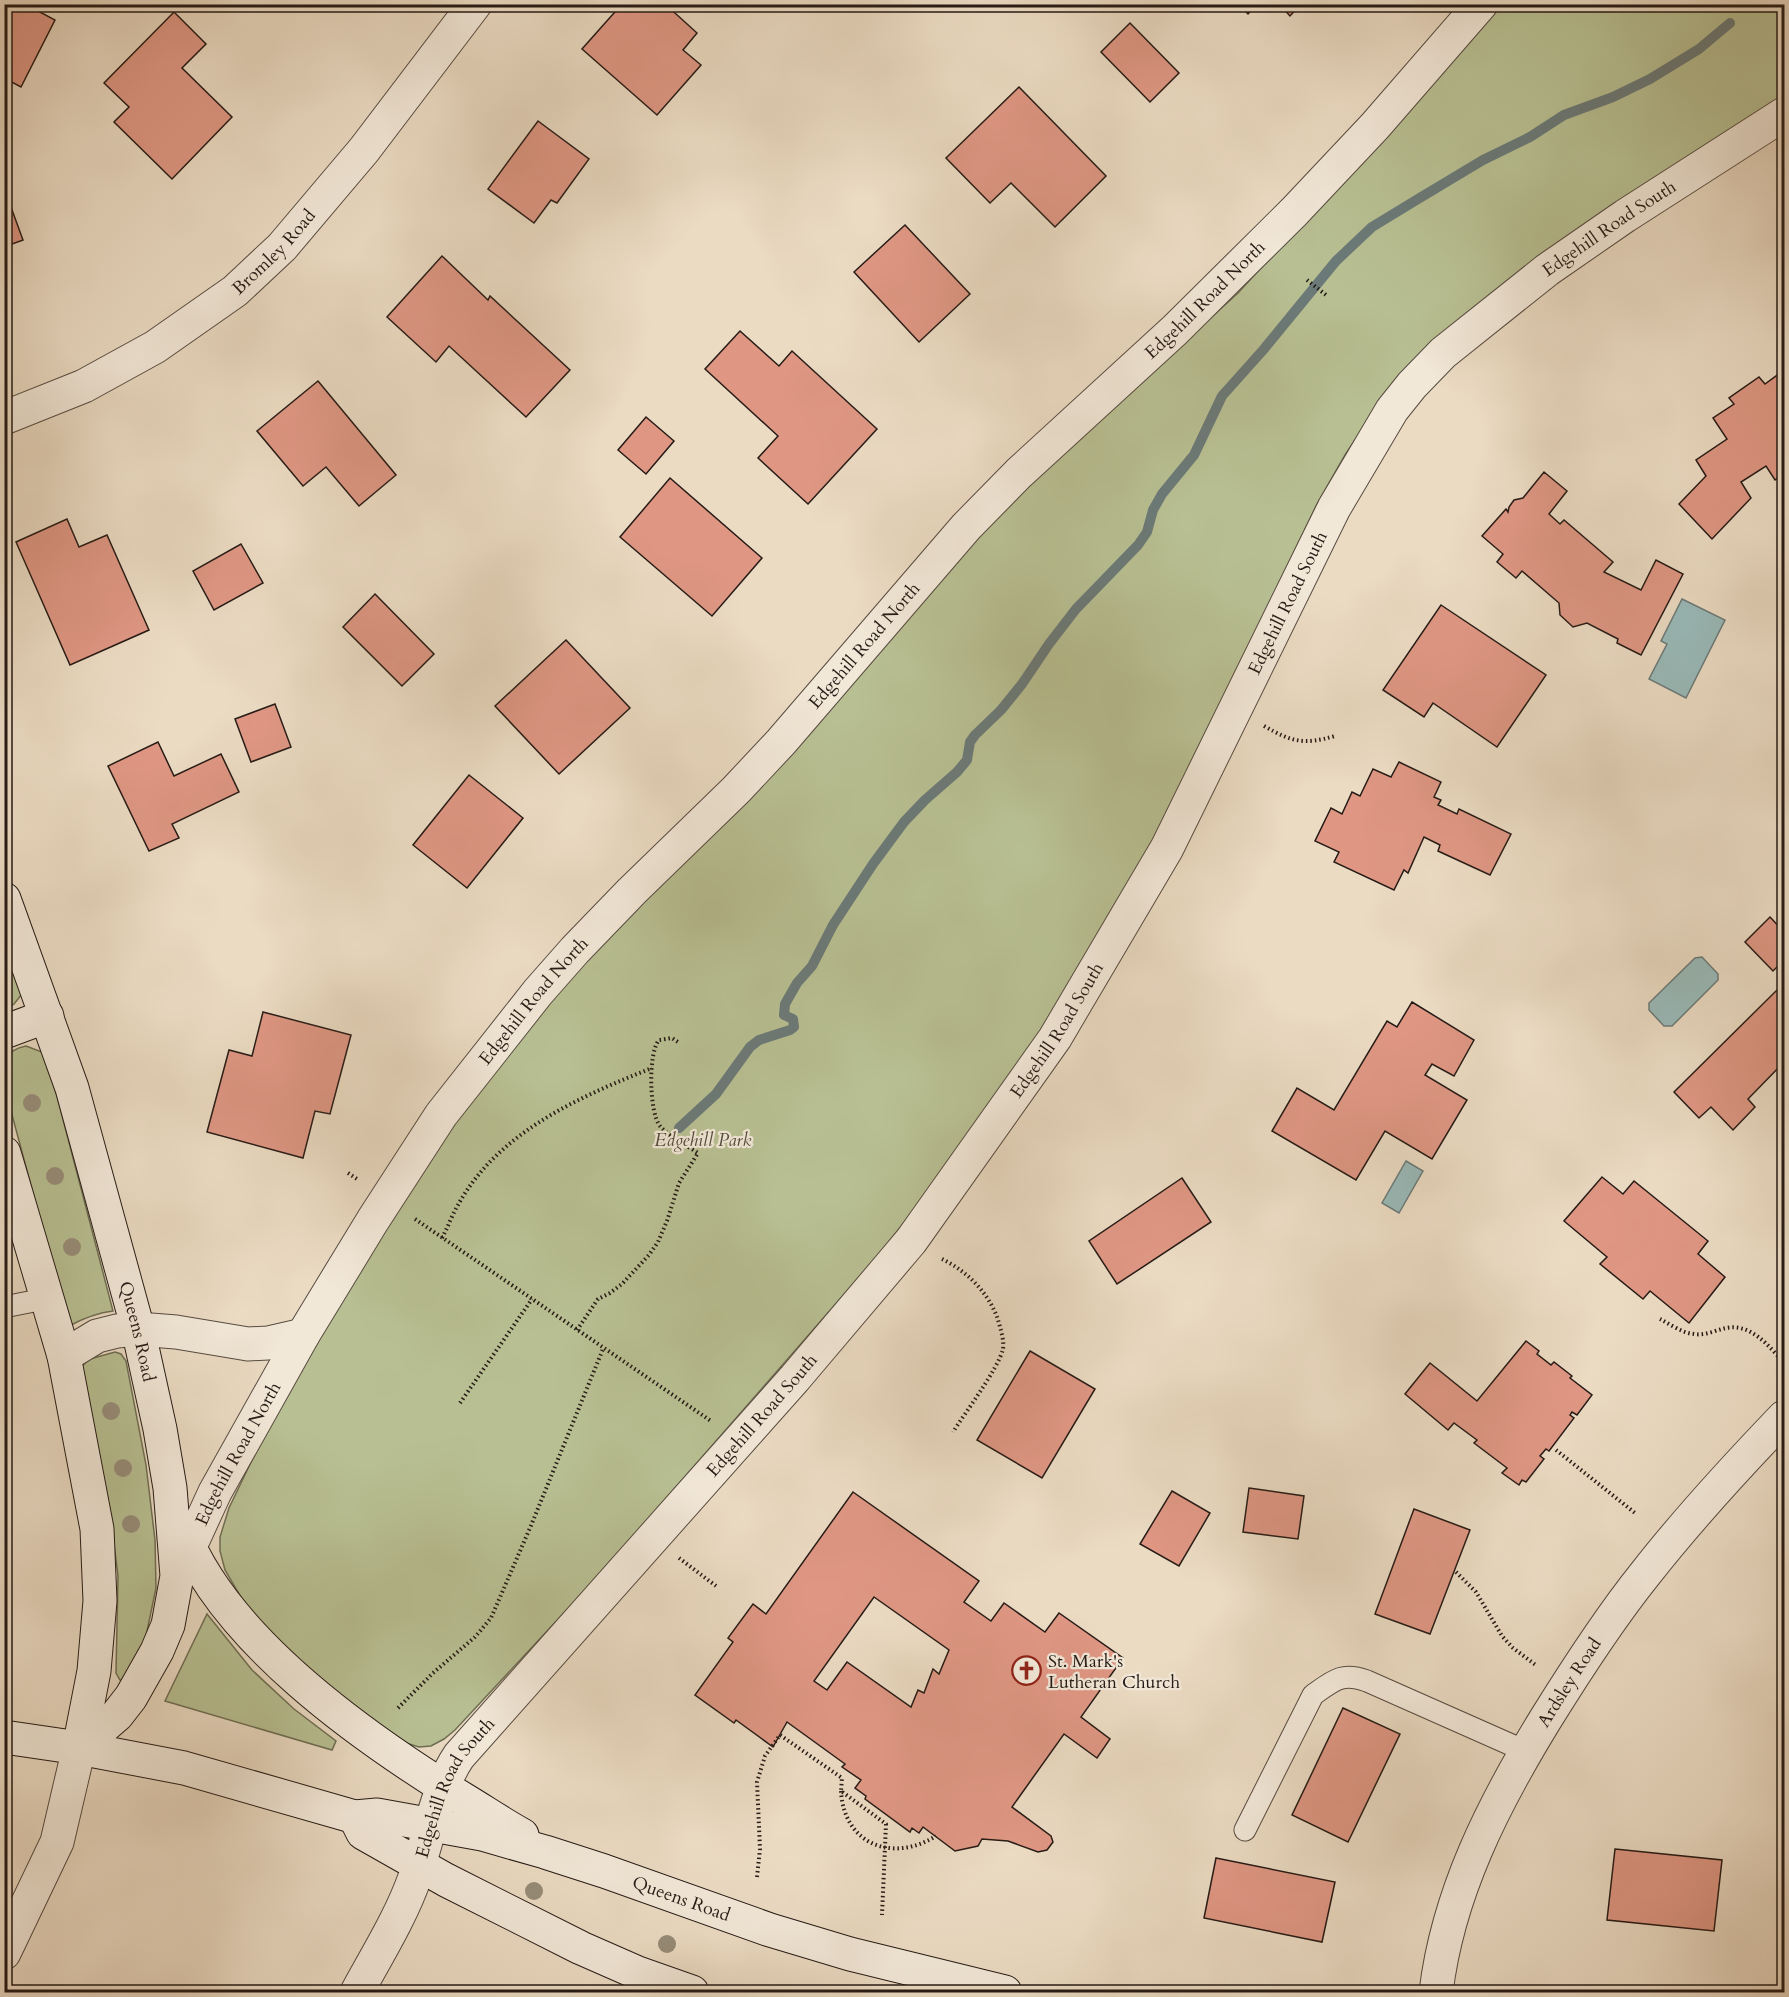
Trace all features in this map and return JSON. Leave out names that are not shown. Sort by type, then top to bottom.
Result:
[{"type":"street","name":"Bromley Road","points":[[4,418],[84,386],[155,347],[235,291],[282,247],[364,150],[475,4]]},
{"type":"street","name":"Edgehill Road North","points":[[177,1576],[189,1545],[215,1492],[303,1335],[373,1220],[441,1115],[504,1033],[575,950],[736,790],[781,742],[966,527],[1019,473],[1174,330],[1294,212],[1375,126],[1481,4]]},
{"type":"street","name":"Edgehill Road South","points":[[357,1992],[407,1899],[452,1766],[468,1744],[795,1378],[911,1241],[1055,1038],[1167,848],[1334,508],[1392,410],[1443,353],[1547,270],[1625,216],[1785,114]]},
{"type":"street","name":"Queens Road","points":[[4,899],[72,1088],[138,1329],[160,1429],[170,1488],[177,1576],[168,1625],[136,1690],[117,1715],[79,1748]]},
{"type":"street","points":[[4,1032],[47,1016]]},
{"type":"street","points":[[4,1153],[49,1298],[64,1356],[97,1529],[100,1590],[94,1671],[57,1842],[4,1953]]},
{"type":"street","points":[[64,1356],[97,1336],[138,1329],[202,1335],[248,1344],[268,1343],[303,1335]]},
{"type":"street","name":"Ardsley Road","points":[[1436,1992],[1449,1923],[1459,1891],[1489,1818],[1525,1751],[1593,1645],[1645,1574],[1729,1476],[1785,1417]]},
{"type":"street","points":[[170,1488],[189,1545],[210,1583],[235,1614],[291,1674],[381,1745],[518,1833],[568,1860]]},
{"type":"street","points":[[4,1737],[79,1748]]},
{"type":"street","name":"Queens Road","points":[[79,1748],[184,1768],[355,1817],[377,1815],[482,1834],[568,1860],[770,1930],[955,1987],[1005,1992]]},
{"type":"street","points":[[355,1817],[363,1833],[419,1865],[581,1948],[692,1992]]},
{"type":"lane","points":[[4,1306],[49,1298]]},
{"type":"lane","points":[[1245,1830],[1313,1695],[1333,1680],[1352,1675],[1525,1751]]},
{"type":"path","points":[[1307,280],[1326,295]]},
{"type":"path","points":[[1257,722],[1300,742],[1335,736]]},
{"type":"path","points":[[577,1330],[597,1299],[622,1284],[653,1248],[667,1221],[679,1183],[698,1153],[658,1124],[652,1094],[653,1051],[660,1040],[672,1038],[678,1042]]},
{"type":"path","points":[[442,1238],[458,1204],[472,1184],[489,1163],[522,1135],[558,1109],[615,1082],[652,1068]]},
{"type":"path","points":[[411,1216],[698,1412]]},
{"type":"path","points":[[941,1258],[966,1275],[985,1294],[996,1311],[1003,1338],[1003,1349],[996,1365],[953,1432]]},
{"type":"path","points":[[460,1403],[532,1299]]},
{"type":"path","points":[[1660,1318],[1692,1335],[1728,1327],[1750,1331],[1785,1363]]},
{"type":"path","points":[[398,1708],[433,1673],[475,1637],[491,1618],[603,1349]]},
{"type":"path","points":[[1556,1450],[1635,1513]]},
{"type":"path","points":[[672,1553],[716,1586]]},
{"type":"path","points":[[1456,1572],[1476,1592],[1502,1636],[1513,1648],[1542,1670]]},
{"type":"path","points":[[757,1877],[760,1849],[757,1782],[765,1756],[780,1735],[842,1778],[841,1791],[845,1815],[851,1826],[873,1844],[885,1849],[914,1847],[936,1836]]},
{"type":"path","points":[[841,1791],[886,1824],[882,1915]]},
{"type":"green space","name":"Edgehill Park","points":[[1502,5],[1784,5],[1784,101],[1549,250],[1444,333],[1374,411],[1317,504],[1182,785],[1135,876],[1040,1039],[943,1174],[874,1260],[600,1574],[455,1730],[431,1746],[419,1747],[406,1743],[376,1724],[324,1686],[246,1606],[225,1570],[220,1551],[220,1537],[229,1508],[253,1458],[344,1294],[458,1118],[579,967],[926,592],[1031,481],[1238,293]]},
{"type":"green space","points":[[4,934],[22,994],[5,1010]]},
{"type":"green space","points":[[26,1046],[42,1052],[48,1062],[113,1311],[90,1316],[69,1326],[5,1089],[5,1067],[8,1056],[18,1048]]},
{"type":"green space","points":[[115,1352],[121,1354],[126,1361],[146,1465],[155,1540],[156,1588],[146,1636],[125,1680],[120,1680],[116,1673],[118,1576],[110,1511],[82,1366],[90,1359]]},
{"type":"green space","points":[[207,1614],[252,1670],[294,1709],[336,1741],[332,1750],[165,1701]]},
{"type":"water","points":[[1682,599],[1725,620],[1686,698],[1649,679],[1667,644],[1661,641]]},
{"type":"water","points":[[1702,957],[1718,974],[1718,980],[1672,1026],[1664,1026],[1649,1010],[1649,1003],[1695,958]]},
{"type":"water","points":[[1406,1161],[1423,1171],[1399,1213],[1382,1203]]},
{"type":"building","points":[[8,4],[25,4],[55,20],[21,87],[4,78],[4,11]]},
{"type":"building","points":[[622,4],[665,4],[697,33],[683,50],[701,65],[657,115],[582,49]]},
{"type":"building","points":[[1238,4],[1257,4],[1248,14]]},
{"type":"building","points":[[1279,4],[1301,4],[1290,16]]},
{"type":"building","points":[[174,12],[206,44],[182,68],[232,117],[172,179],[114,122],[129,107],[104,83]]},
{"type":"building","points":[[1130,23],[1179,73],[1150,102],[1101,52]]},
{"type":"building","points":[[1019,87],[1106,176],[1055,227],[1011,183],[990,203],[946,158]]},
{"type":"building","points":[[538,121],[589,159],[557,203],[551,200],[534,223],[488,189]]},
{"type":"building","points":[[4,188],[23,240],[4,247]]},
{"type":"building","points":[[905,225],[970,294],[919,342],[854,272]]},
{"type":"building","points":[[442,256],[488,300],[490,296],[570,370],[526,417],[449,346],[436,362],[387,317]]},
{"type":"building","points":[[740,331],[779,366],[792,351],[877,429],[808,504],[758,458],[778,436],[705,369]]},
{"type":"building","points":[[1784,370],[1784,473],[1775,480],[1766,466],[1741,482],[1751,498],[1712,539],[1679,504],[1706,476],[1696,460],[1727,439],[1713,418],[1734,404],[1729,398],[1759,377],[1765,384]]},
{"type":"building","points":[[318,381],[396,475],[359,506],[326,467],[303,486],[257,431]]},
{"type":"building","points":[[646,417],[674,441],[646,474],[618,450]]},
{"type":"building","points":[[1544,472],[1567,491],[1549,514],[1560,524],[1564,520],[1613,562],[1604,572],[1641,590],[1656,560],[1683,574],[1641,655],[1617,643],[1618,639],[1587,623],[1573,627],[1560,615],[1559,603],[1522,571],[1516,578],[1497,562],[1503,554],[1482,536],[1506,509],[1508,512],[1514,500],[1523,498]]},
{"type":"building","points":[[670,478],[762,558],[712,616],[620,537]]},
{"type":"building","points":[[67,519],[79,547],[107,535],[149,630],[70,665],[16,542]]},
{"type":"building","points":[[241,544],[263,583],[214,610],[193,571]]},
{"type":"building","points":[[375,594],[434,654],[402,686],[343,627]]},
{"type":"building","points":[[1441,605],[1546,675],[1497,747],[1433,703],[1424,717],[1383,690]]},
{"type":"building","points":[[566,640],[630,708],[559,774],[495,706]]},
{"type":"building","points":[[275,704],[291,747],[251,762],[235,719]]},
{"type":"building","points":[[158,742],[174,776],[221,754],[239,792],[172,824],[179,838],[149,851],[108,766]]},
{"type":"building","points":[[1399,762],[1441,782],[1434,797],[1441,800],[1438,805],[1457,814],[1459,809],[1511,834],[1490,875],[1438,851],[1440,845],[1424,837],[1408,873],[1404,870],[1394,890],[1334,862],[1339,852],[1315,841],[1331,808],[1342,814],[1352,792],[1360,796],[1373,769],[1391,777]]},
{"type":"building","points":[[469,775],[523,818],[467,888],[413,845]]},
{"type":"building","points":[[1770,917],[1784,932],[1784,960],[1773,971],[1745,942]]},
{"type":"building","points":[[1777,990],[1784,998],[1784,1062],[1748,1099],[1755,1107],[1733,1130],[1711,1107],[1699,1118],[1674,1092]]},
{"type":"building","points":[[1412,1002],[1474,1040],[1454,1076],[1432,1064],[1425,1075],[1467,1100],[1432,1159],[1385,1131],[1356,1180],[1272,1131],[1297,1088],[1334,1110],[1387,1021],[1397,1027]]},
{"type":"building","points":[[263,1012],[351,1035],[330,1114],[315,1111],[303,1158],[207,1132],[229,1050],[252,1056]]},
{"type":"building","points":[[1602,1177],[1623,1194],[1634,1181],[1708,1241],[1698,1254],[1725,1277],[1689,1323],[1650,1291],[1643,1299],[1600,1264],[1607,1257],[1564,1221]]},
{"type":"building","points":[[1182,1178],[1211,1222],[1117,1284],[1089,1241]]},
{"type":"building","points":[[1526,1341],[1539,1351],[1537,1354],[1551,1365],[1554,1362],[1592,1395],[1577,1415],[1572,1412],[1570,1415],[1574,1418],[1549,1451],[1546,1449],[1540,1456],[1544,1459],[1526,1482],[1522,1480],[1519,1485],[1502,1473],[1507,1468],[1474,1443],[1477,1440],[1454,1423],[1448,1430],[1405,1394],[1430,1363],[1477,1401]]},
{"type":"building","points":[[1030,1351],[1095,1389],[1042,1478],[977,1440]]},
{"type":"building","points":[[1249,1488],[1304,1496],[1298,1539],[1243,1532]]},
{"type":"building","points":[[1172,1491],[1210,1513],[1179,1566],[1140,1544]]},
{"type":"building","name":"St. Mark's Lutheran Church","points":[[853,1492],[979,1581],[964,1602],[991,1621],[1004,1603],[1045,1632],[1059,1613],[1123,1658],[1081,1717],[1110,1739],[1097,1758],[1064,1734],[1012,1807],[1051,1836],[1053,1842],[1047,1850],[1038,1852],[1008,1841],[982,1839],[978,1846],[955,1851],[923,1827],[919,1833],[912,1828],[910,1832],[865,1799],[866,1796],[855,1788],[861,1780],[842,1767],[845,1764],[787,1722],[773,1747],[736,1720],[734,1723],[695,1695],[733,1642],[728,1638],[753,1604],[766,1614]],"holes":[[[874,1597],[949,1650],[939,1674],[933,1669],[924,1693],[918,1690],[911,1707],[847,1662],[827,1690],[814,1681]]]},
{"type":"building","points":[[1414,1509],[1470,1530],[1430,1634],[1375,1614]]},
{"type":"building","points":[[1343,1708],[1400,1734],[1348,1842],[1292,1815]]},
{"type":"building","points":[[1615,1849],[1722,1860],[1714,1931],[1607,1920]]},
{"type":"building","points":[[1216,1858],[1335,1882],[1322,1942],[1204,1918]]},
{"type":"waterway","points":[[679,1128],[716,1094],[750,1047],[759,1040],[794,1027],[793,1019],[784,1015],[785,1004],[797,983],[812,966],[833,925],[873,864],[904,822],[967,760],[970,742],[975,735],[1001,710],[1022,684],[1076,609],[1138,545],[1147,532],[1153,510],[1162,494],[1194,455],[1222,396],[1336,261],[1372,227],[1418,199],[1483,160],[1530,137],[1564,115],[1613,97],[1650,79],[1699,49],[1730,23]]},
{"type":"place","name":"St. Mark's Lutheran Church","points":[[1027,1671]]}]
